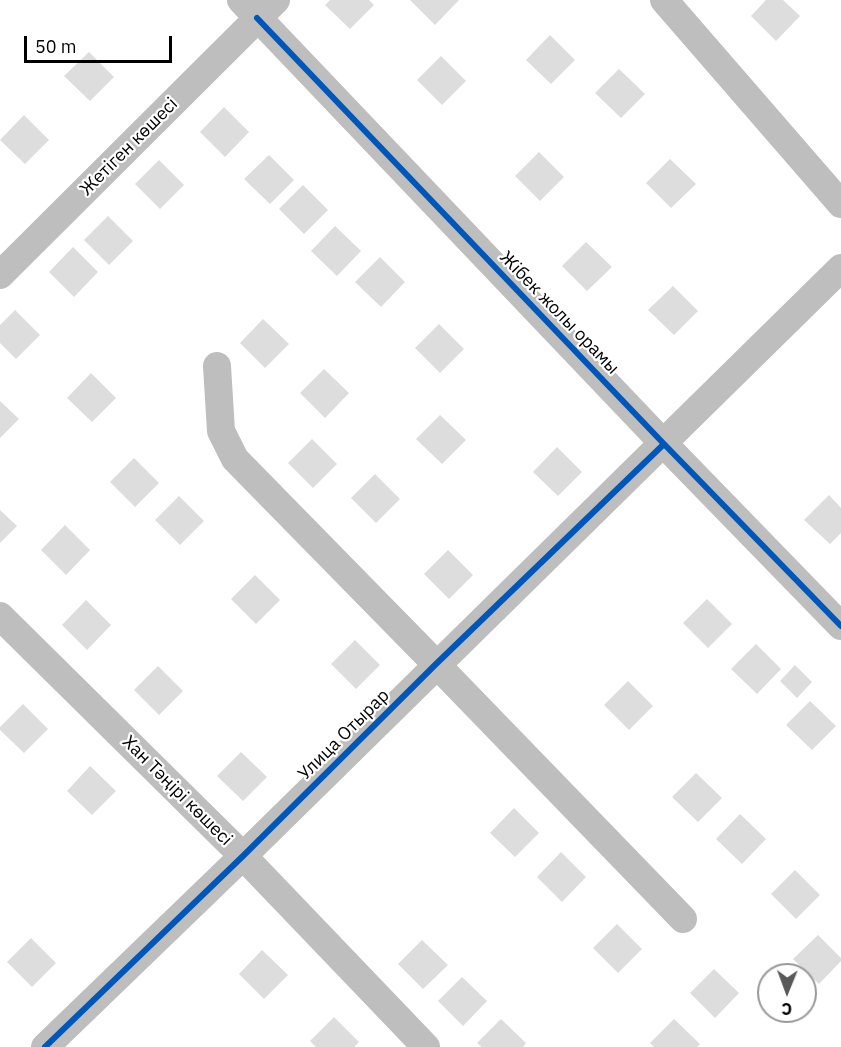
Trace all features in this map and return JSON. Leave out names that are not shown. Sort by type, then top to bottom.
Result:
[{"type":"street","points":[[664,0],[841,204]]},
{"type":"street","name":"Жетіген көшесі","points":[[0,275],[258,6]]},
{"type":"street","name":"Жібек жолы орамы","points":[[258,6],[664,444],[841,626]]},
{"type":"street","name":"Улица Отырар","points":[[45,1047],[664,444],[841,268]]},
{"type":"street","points":[[217,366],[221,431],[235,459],[682,919]]},
{"type":"street","name":"Хан Тәңірі көшесі","points":[[0,616],[243,856],[426,1047]]},
{"type":"building","points":[[330,0],[369,0],[374,5],[350,29],[325,5]]},
{"type":"building","points":[[410,0],[459,0],[435,25]]},
{"type":"building","points":[[766,0],[783,0],[800,16],[776,41],[751,16]]},
{"type":"building","points":[[550,35],[575,60],[551,84],[526,60]]},
{"type":"building","points":[[89,52],[114,77],[90,101],[64,76]]},
{"type":"building","points":[[441,56],[466,81],[442,105],[417,80]]},
{"type":"building","points":[[619,69],[645,94],[621,118],[595,93]]},
{"type":"building","points":[[224,107],[249,132],[225,157],[200,132]]},
{"type":"building","points":[[24,115],[49,140],[25,164],[0,140]]},
{"type":"building","points":[[539,152],[564,177],[540,201],[515,176]]},
{"type":"building","points":[[269,155],[294,180],[270,204],[244,179]]},
{"type":"building","points":[[670,159],[696,184],[671,208],[646,183]]},
{"type":"building","points":[[159,160],[184,185],[160,209],[135,184]]},
{"type":"building","points":[[303,185],[328,210],[304,234],[279,209]]},
{"type":"building","points":[[108,216],[133,241],[109,265],[84,240]]},
{"type":"building","points":[[335,226],[361,251],[337,276],[311,251]]},
{"type":"building","points":[[586,242],[612,267],[587,291],[562,266]]},
{"type":"building","points":[[73,247],[98,272],[74,297],[49,272]]},
{"type":"building","points":[[380,257],[405,282],[381,307],[355,282]]},
{"type":"building","points":[[673,286],[698,311],[674,335],[648,310]]},
{"type":"building","points":[[15,310],[40,335],[16,359],[0,343],[0,325]]},
{"type":"building","points":[[263,319],[289,344],[265,368],[240,343]]},
{"type":"building","points":[[439,324],[464,349],[440,373],[415,348]]},
{"type":"building","points":[[324,369],[349,393],[325,418],[300,393]]},
{"type":"building","points":[[91,373],[116,398],[92,422],[67,398]]},
{"type":"building","points":[[0,401],[19,419],[0,438]]},
{"type":"building","points":[[440,415],[466,440],[442,464],[416,439]]},
{"type":"building","points":[[312,439],[337,464],[313,488],[288,463]]},
{"type":"building","points":[[557,447],[582,472],[558,496],[533,472]]},
{"type":"building","points":[[134,458],[159,483],[135,507],[110,482]]},
{"type":"building","points":[[375,474],[400,499],[376,523],[351,498]]},
{"type":"building","points":[[829,495],[841,508],[841,533],[830,544],[804,520]]},
{"type":"building","points":[[179,496],[204,521],[180,545],[155,520]]},
{"type":"building","points":[[0,510],[17,526],[0,543]]},
{"type":"building","points":[[65,525],[90,550],[66,575],[41,550]]},
{"type":"building","points":[[448,550],[473,575],[449,599],[424,574]]},
{"type":"building","points":[[255,575],[280,600],[256,624],[231,599]]},
{"type":"building","points":[[707,599],[732,624],[708,648],[683,623]]},
{"type":"building","points":[[86,600],[111,625],[87,650],[62,625]]},
{"type":"building","points":[[355,640],[380,665],[356,689],[331,664]]},
{"type":"building","points":[[756,644],[781,669],[757,694],[731,669]]},
{"type":"building","points":[[795,665],[812,682],[797,698],[780,681]]},
{"type":"building","points":[[158,666],[183,691],[159,715],[134,690]]},
{"type":"building","points":[[628,681],[653,706],[629,730],[604,705]]},
{"type":"building","points":[[810,701],[836,726],[812,750],[786,725]]},
{"type":"building","points":[[23,704],[48,729],[24,753],[0,730],[0,727]]},
{"type":"building","points":[[241,752],[267,777],[243,801],[217,776]]},
{"type":"building","points":[[90,766],[116,791],[92,815],[67,791]]},
{"type":"building","points":[[696,773],[722,798],[698,822],[672,797]]},
{"type":"building","points":[[514,808],[539,833],[515,857],[490,833]]},
{"type":"building","points":[[740,814],[766,839],[742,864],[716,839]]},
{"type":"building","points":[[561,852],[586,877],[562,902],[537,877]]},
{"type":"building","points":[[795,870],[820,895],[796,919],[771,894]]},
{"type":"building","points":[[617,924],[642,949],[618,973],[593,948]]},
{"type":"building","points":[[818,935],[841,958],[841,961],[819,984],[817,982],[817,963],[797,963],[793,959]]},
{"type":"building","points":[[31,938],[56,963],[32,987],[7,962]]},
{"type":"building","points":[[422,940],[448,965],[423,989],[398,964]]},
{"type":"building","points":[[262,950],[288,975],[264,999],[239,974]]},
{"type":"building","points":[[714,969],[739,993],[715,1018],[690,993]]},
{"type":"building","points":[[462,977],[487,1001],[463,1026],[438,1001]]},
{"type":"building","points":[[334,1017],[359,1042],[354,1047],[316,1047],[310,1041]]},
{"type":"building","points":[[501,1019],[526,1043],[523,1047],[482,1047],[477,1043]]},
{"type":"building","points":[[674,1019],[700,1044],[697,1047],[654,1047],[650,1043]]},
{"type":"cycle path","points":[[257,18],[841,626]]},
{"type":"cycle path","points":[[45,1047],[664,444]]}]
